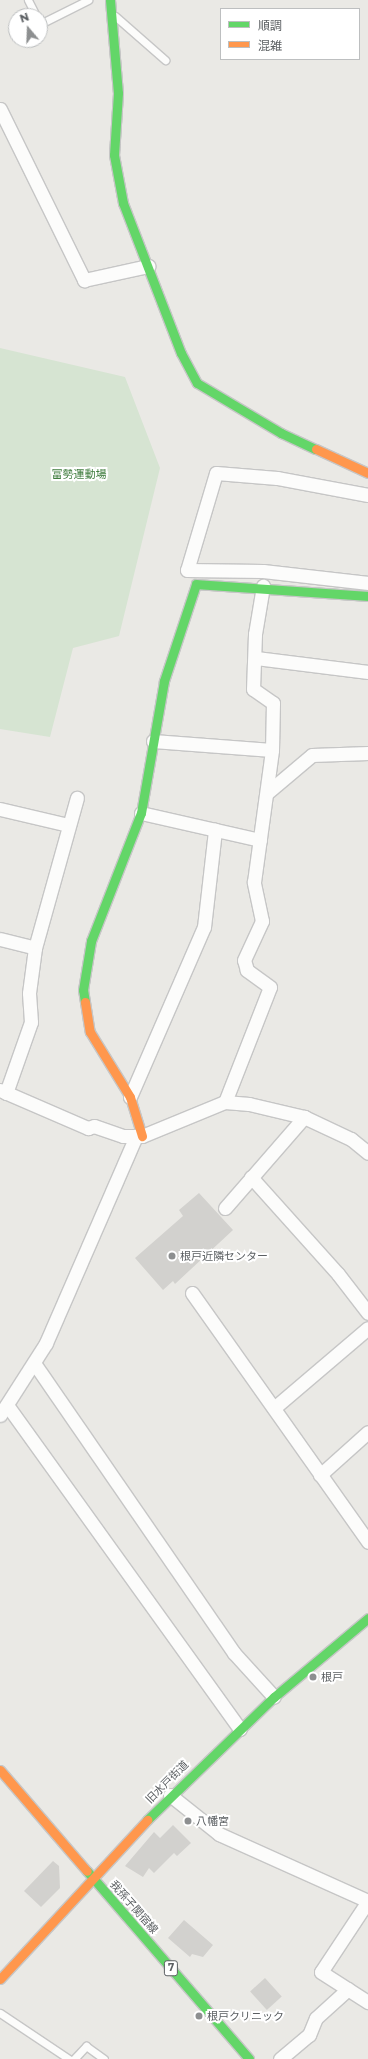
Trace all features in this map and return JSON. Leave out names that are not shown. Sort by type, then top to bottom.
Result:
[{"type":"street","points":[[110,0],[118,93],[114,155],[123,203],[181,353],[197,383],[281,433],[368,473]]},
{"type":"street","points":[[0,109],[84,280],[148,266]]},
{"type":"street","points":[[368,496],[277,478],[216,472],[187,570],[262,571],[368,583]]},
{"type":"street","points":[[240,1728],[4,1410],[46,1344],[139,1136],[130,1097],[90,1032],[83,990],[91,941],[141,813],[164,682],[196,584],[263,586],[368,596]]},
{"type":"street","points":[[225,1102],[270,986],[247,970],[244,960],[262,920],[254,882],[268,792],[272,750],[273,703],[253,689],[256,658],[255,634],[263,586]]},
{"type":"street","points":[[256,658],[368,672]]},
{"type":"street","points":[[153,741],[272,750]]},
{"type":"street","points":[[268,792],[312,755],[368,753]]},
{"type":"street","points":[[77,798],[68,825],[35,948],[29,993],[31,1022],[3,1092],[88,1128],[94,1126],[139,1136],[225,1102],[304,1117],[351,1139],[368,1153]]},
{"type":"street","points":[[0,809],[68,825]]},
{"type":"street","points":[[141,813],[260,840]]},
{"type":"street","points":[[130,1097],[204,927],[215,830]]},
{"type":"street","points":[[0,939],[35,948]]},
{"type":"street","points":[[225,1208],[304,1117]]},
{"type":"street","points":[[251,1177],[315,1246],[368,1312]]},
{"type":"street","points":[[192,1293],[368,1542]]},
{"type":"street","points":[[274,1408],[368,1328]]},
{"type":"street","points":[[34,1363],[234,1653],[274,1697]]},
{"type":"street","points":[[320,1475],[368,1432]]},
{"type":"street","name":"旧水戸街道","points":[[0,1979],[170,1795],[274,1697],[368,1618]]},
{"type":"street","name":"我孫子関宿線","points":[[0,1770],[249,2059]]},
{"type":"street","points":[[170,1795],[219,1834],[368,1901],[321,1972],[368,2002]]},
{"type":"street","points":[[280,2059],[309,2035],[316,2018],[348,1989]]},
{"type":"lane","points":[[48,20],[88,0]]},
{"type":"lane","points":[[111,14],[165,60]]},
{"type":"lane","points":[[0,2013],[69,2059]]},
{"type":"lane","points":[[74,2059],[86,2046],[104,2059]]},
{"type":"green space","name":"富勢運動場","points":[[0,348],[125,377],[160,468],[119,636],[73,648],[50,737],[0,729]]},
{"type":"building","points":[[199,1193],[233,1230],[175,1284],[173,1281],[163,1290],[135,1258],[183,1216],[179,1210]]},
{"type":"building","points":[[173,1825],[191,1843],[177,1856],[174,1853],[154,1873],[149,1868],[143,1877],[125,1866],[154,1832],[160,1838]]},
{"type":"building","points":[[53,1861],[59,1866],[60,1888],[41,1907],[24,1891]]},
{"type":"building","points":[[184,1920],[213,1945],[203,1957],[192,1954],[190,1957],[168,1938]]},
{"type":"building","points":[[265,1978],[282,1997],[267,2010],[250,1991]]},
{"type":"traffic: fast","points":[[110,0],[118,93],[114,155],[123,203],[181,353],[197,383],[281,433],[316,449]]},
{"type":"traffic: fast","points":[[85,1002],[83,990],[91,941],[141,813],[164,681],[196,584],[368,596]]},
{"type":"traffic: fast","points":[[147,1820],[274,1697],[368,1618]]},
{"type":"traffic: fast","points":[[87,1871],[249,2059]]},
{"type":"traffic: slow","points":[[316,449],[368,473]]},
{"type":"traffic: slow","points":[[85,1002],[90,1032],[130,1097],[142,1136]]},
{"type":"traffic: slow","points":[[0,1770],[87,1871]]},
{"type":"traffic: slow","points":[[0,1979],[147,1820]]},
{"type":"place","name":"根戸近隣センター","points":[[172,1256]]},
{"type":"place","name":"根戸","points":[[313,1677]]},
{"type":"place","name":"八幡宮","points":[[188,1821]]},
{"type":"place","name":"根戸クリニック","points":[[199,2016]]}]
